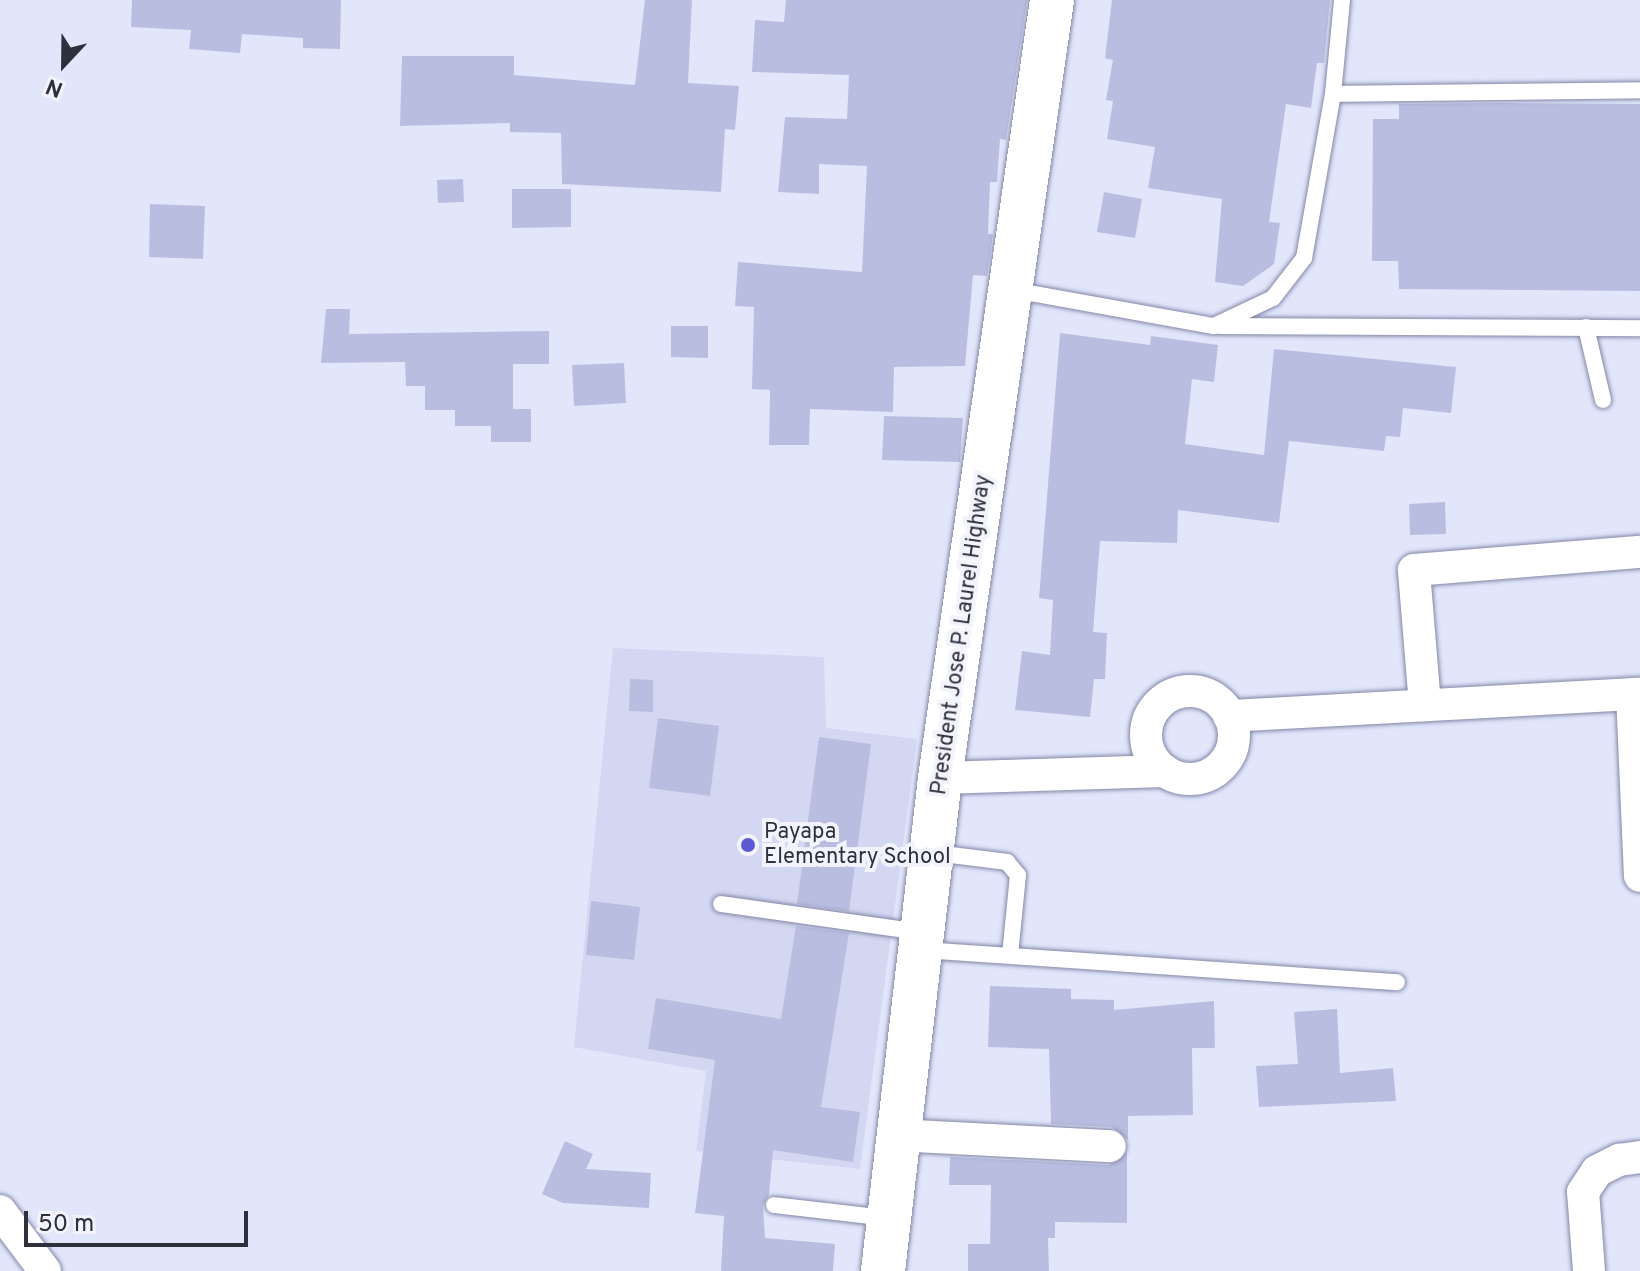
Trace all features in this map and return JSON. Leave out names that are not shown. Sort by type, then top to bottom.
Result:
[{"type":"highway","name":"President Jose P. Laurel Highway","points":[[883,1271],[940,778],[1013,290],[1052,0]]},
{"type":"street","points":[[1425,705],[1414,570],[1640,552]]},
{"type":"street","points":[[940,778],[1165,771],[1192,779],[1217,770],[1233,747],[1229,716],[1214,698],[1200,692],[1170,695],[1158,704],[1146,732],[1147,747],[1165,771]]},
{"type":"street","points":[[1229,716],[1636,694],[1640,876]]},
{"type":"street","points":[[897,1135],[1110,1146]]},
{"type":"street","points":[[1589,1271],[1583,1192],[1597,1171],[1640,1157]]},
{"type":"street","points":[[0,1211],[45,1271]]},
{"type":"lane","points":[[1214,326],[1273,298],[1304,258],[1333,94],[1342,0]]},
{"type":"lane","points":[[1333,94],[1640,90]]},
{"type":"lane","points":[[1013,290],[1214,326],[1640,328]]},
{"type":"lane","points":[[1586,327],[1603,400]]},
{"type":"lane","points":[[932,852],[1007,862],[1018,875],[1010,955]]},
{"type":"lane","points":[[721,904],[1010,955],[1397,982]]},
{"type":"lane","points":[[774,1205],[887,1219]]},
{"type":"shaded area","name":"Payapa Elementary School","points":[[613,648],[824,657],[826,728],[917,739],[860,1169],[696,1151],[706,1071],[574,1047]]},
{"type":"building","points":[[132,0],[341,0],[340,49],[303,48],[303,38],[242,34],[240,53],[189,49],[191,30],[131,27]]},
{"type":"building","points":[[645,0],[692,0],[688,83],[739,86],[735,130],[725,129],[721,192],[562,184],[561,133],[510,132],[510,123],[400,126],[402,56],[514,56],[514,75],[635,85]]},
{"type":"building","points":[[786,0],[1027,0],[1006,140],[1000,139],[997,182],[990,182],[988,234],[993,234],[987,276],[973,275],[965,366],[894,367],[893,412],[810,409],[809,445],[769,445],[770,390],[752,389],[754,307],[735,306],[738,262],[862,272],[867,166],[819,164],[819,194],[778,192],[785,117],[847,119],[849,75],[752,72],[755,20],[784,22]]},
{"type":"building","points":[[1112,0],[1330,0],[1324,63],[1317,63],[1311,108],[1286,104],[1269,222],[1280,223],[1274,264],[1243,286],[1215,282],[1222,199],[1148,188],[1155,147],[1107,139],[1113,101],[1106,100],[1113,60],[1105,58]]},
{"type":"building","points":[[1399,104],[1640,104],[1640,291],[1399,289],[1398,261],[1372,261],[1373,119],[1399,119]]},
{"type":"building","points":[[463,179],[464,202],[438,203],[437,180]]},
{"type":"building","points":[[512,189],[571,189],[571,227],[512,228]]},
{"type":"building","points":[[1104,192],[1142,199],[1135,238],[1097,232]]},
{"type":"building","points":[[150,204],[205,206],[203,259],[149,257]]},
{"type":"building","points":[[326,309],[350,309],[349,334],[549,331],[549,364],[513,364],[513,409],[531,409],[531,442],[491,442],[491,426],[455,426],[455,410],[425,410],[425,386],[406,386],[405,362],[321,363]]},
{"type":"building","points":[[671,326],[708,326],[708,358],[671,357]]},
{"type":"building","points":[[1060,333],[1150,345],[1151,336],[1218,345],[1214,382],[1192,379],[1185,444],[1264,455],[1274,349],[1456,367],[1451,413],[1403,408],[1400,437],[1386,436],[1384,451],[1289,441],[1279,523],[1178,510],[1177,543],[1100,541],[1093,632],[1107,633],[1105,679],[1094,679],[1090,717],[1015,710],[1022,651],[1050,655],[1053,600],[1039,598]]},
{"type":"building","points":[[624,363],[626,403],[574,406],[572,365]]},
{"type":"building","points":[[884,416],[963,418],[960,462],[882,460]]},
{"type":"building","points":[[1445,502],[1446,534],[1410,535],[1409,504]]},
{"type":"building","points":[[630,679],[653,680],[653,712],[629,711]]},
{"type":"building","points":[[658,718],[719,726],[710,796],[649,788]]},
{"type":"building","points":[[819,737],[871,744],[849,911],[797,904]]},
{"type":"building","points":[[591,901],[640,907],[634,960],[586,955]]},
{"type":"building","points":[[796,926],[849,933],[821,1107],[860,1112],[853,1162],[773,1150],[769,1195],[763,1205],[765,1238],[835,1244],[833,1271],[721,1271],[724,1216],[695,1213],[715,1060],[648,1049],[656,998],[781,1019]]},
{"type":"building","points":[[990,986],[1071,989],[1071,999],[1114,1000],[1114,1010],[1214,1001],[1215,1048],[1192,1048],[1193,1115],[1128,1116],[1128,1140],[1112,1127],[1051,1124],[1049,1049],[988,1047]]},
{"type":"building","points":[[1337,1009],[1340,1073],[1393,1068],[1396,1101],[1259,1107],[1256,1066],[1298,1064],[1294,1012]]},
{"type":"building","points":[[565,1141],[593,1154],[586,1169],[651,1173],[649,1208],[563,1203],[542,1194]]},
{"type":"building","points":[[1127,1152],[1127,1223],[1055,1222],[1055,1238],[1048,1238],[1049,1271],[968,1271],[968,1244],[990,1244],[991,1185],[949,1185],[950,1157],[1109,1165]]},
{"type":"place","name":"Payapa Elementary School","points":[[748,845]]}]
